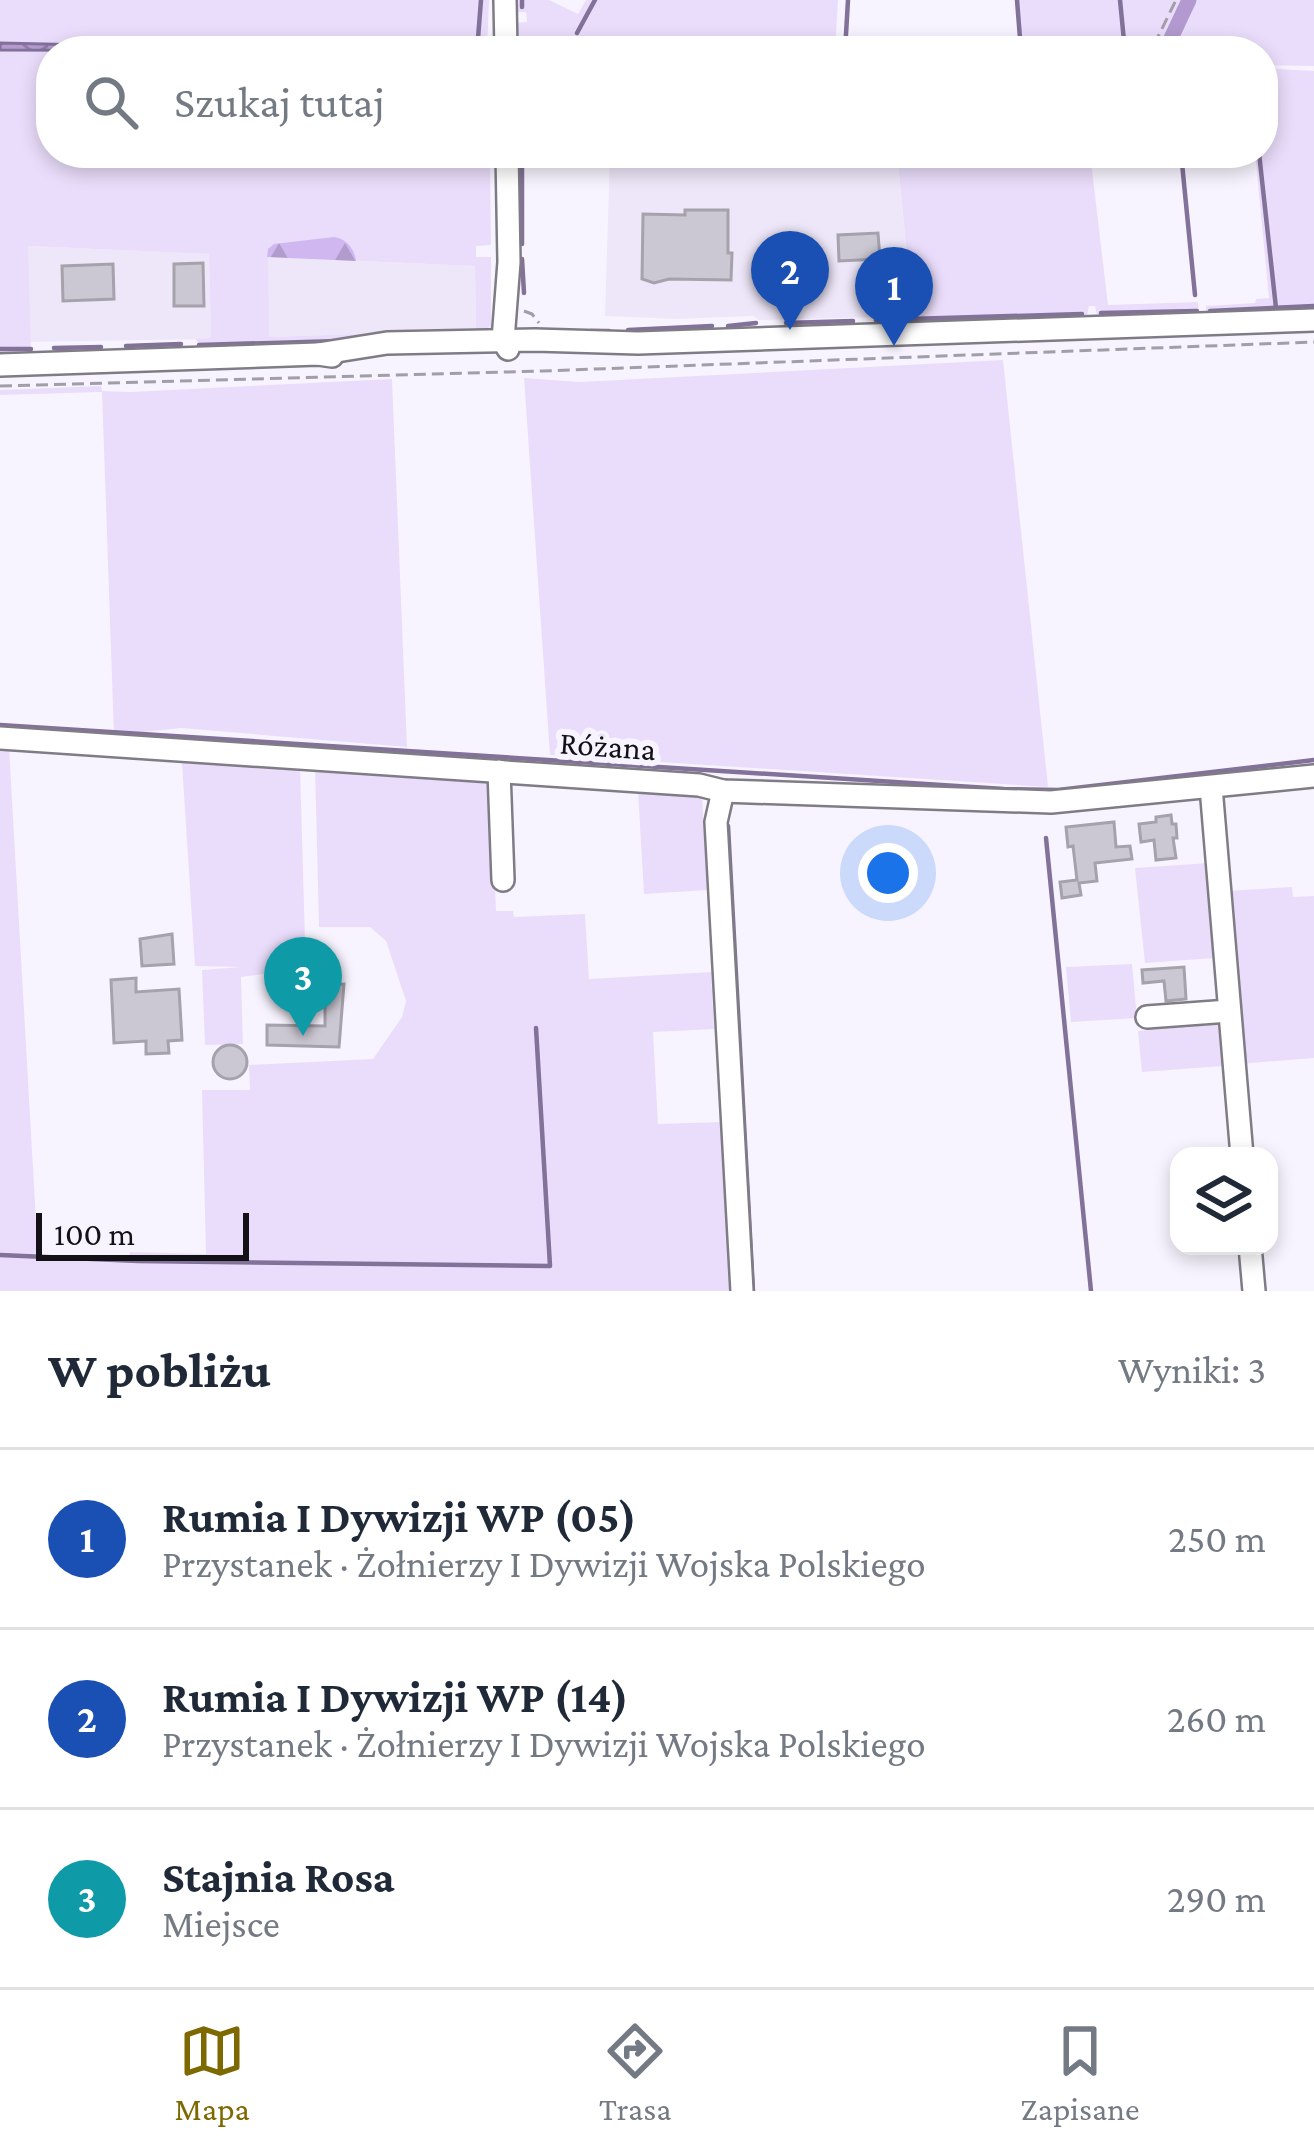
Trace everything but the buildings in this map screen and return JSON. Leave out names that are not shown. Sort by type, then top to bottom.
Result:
[{"type":"street","points":[[505,0],[506,36]]},
{"type":"street","points":[[507,168],[511,345]]},
{"type":"street","points":[[0,365],[318,354],[346,357],[511,345],[570,352],[638,344],[1314,320]]},
{"type":"street","name":"Różana","points":[[0,738],[699,785],[723,791],[1051,802],[1314,776]]},
{"type":"street","points":[[499,771],[502,880]]},
{"type":"street","points":[[1211,787],[1240,1147]]},
{"type":"street","points":[[723,791],[716,822],[742,1291]]},
{"type":"street","points":[[1147,1017],[1229,1011]]},
{"type":"street","points":[[1251,1255],[1254,1291]]},
{"type":"path","points":[[1158,36],[1176,0]]},
{"type":"path","points":[[521,311],[532,314],[542,327]]},
{"type":"path","points":[[0,386],[1314,342]]},
{"type":"shaded area","points":[[0,0],[489,0],[488,36],[36,36],[36,44],[0,43]]},
{"type":"shaded area","points":[[513,0],[549,0],[578,14],[586,0],[838,0],[836,36],[514,36],[513,23],[527,22],[526,12],[516,12]]},
{"type":"shaded area","points":[[1017,0],[1314,0],[1314,66],[1278,65],[1278,36],[1020,36]]},
{"type":"shaded area","points":[[0,50],[36,50],[36,168],[490,168],[491,245],[476,246],[476,257],[491,257],[491,326],[476,333],[433,332],[476,329],[475,266],[268,257],[269,337],[415,332],[313,347],[200,348],[196,339],[211,338],[209,254],[28,246],[31,355],[0,358]]},
{"type":"shaded area","points":[[1278,69],[1314,71],[1314,314],[1206,317],[1206,306],[1269,298],[1256,168],[1278,168]]},
{"type":"shaded area","points":[[610,168],[898,168],[913,316],[759,320],[753,316],[605,316]]},
{"type":"shaded area","points":[[898,168],[1092,168],[1108,305],[1198,302],[1199,317],[1098,319],[1095,306],[1089,306],[1086,321],[875,328],[872,316],[913,315]]},
{"type":"shaded area","points":[[27,246],[209,254],[211,339],[30,342]]},
{"type":"shaded area","points":[[267,257],[475,266],[476,330],[269,337]]},
{"type":"shaded area","points":[[1003,360],[1048,787],[550,755],[524,378],[580,382]]},
{"type":"shaded area","points":[[392,379],[407,747],[181,728],[114,735],[102,392],[0,395],[0,390],[101,386],[102,391],[130,392]]},
{"type":"shaded area","points":[[0,746],[9,747],[38,1256],[128,1259],[130,1252],[206,1254],[202,1090],[250,1090],[249,1065],[373,1059],[402,1017],[406,1001],[386,941],[370,927],[319,927],[315,767],[490,781],[496,911],[513,911],[514,917],[585,914],[589,979],[711,972],[714,1029],[653,1032],[658,1124],[721,1122],[731,1291],[0,1291]]},
{"type":"shaded area","points":[[182,763],[300,767],[305,940],[289,954],[288,971],[241,977],[243,1044],[205,1045],[202,970],[241,967],[195,966]]},
{"type":"shaded area","points":[[638,791],[702,796],[707,890],[644,894]]},
{"type":"shaded area","points":[[1209,863],[1215,958],[1145,963],[1135,868]]},
{"type":"shaded area","points":[[1292,887],[1293,897],[1314,896],[1314,1058],[1239,1064],[1227,891]]},
{"type":"shaded area","points":[[1132,964],[1137,1018],[1071,1022],[1066,967]]},
{"type":"shaded area","points":[[1220,1019],[1223,1066],[1142,1072],[1138,1031],[1159,1029],[1165,1022]]},
{"type":"green space","points":[[334,237],[349,245],[356,261],[267,257],[274,244]]},
{"type":"water","points":[[0,43],[36,44],[36,50],[0,50]]},
{"type":"waterway","points":[[478,36],[481,0]]},
{"type":"waterway","points":[[522,0],[522,7]]},
{"type":"waterway","points":[[577,33],[595,0]]},
{"type":"waterway","points":[[846,36],[848,0]]},
{"type":"waterway","points":[[1017,0],[1020,36]]},
{"type":"waterway","points":[[1120,0],[1124,36]]},
{"type":"waterway","points":[[1172,36],[1189,0]]},
{"type":"waterway","points":[[522,168],[522,244]]},
{"type":"waterway","points":[[1182,168],[1195,295]]},
{"type":"waterway","points":[[1261,168],[1276,308]]},
{"type":"waterway","points":[[522,259],[524,293]]},
{"type":"waterway","points":[[1210,311],[1314,306]]},
{"type":"waterway","points":[[1101,313],[1197,311]]},
{"type":"waterway","points":[[876,320],[1082,314]]},
{"type":"waterway","points":[[786,323],[853,321]]},
{"type":"waterway","points":[[728,326],[756,323]]},
{"type":"waterway","points":[[628,330],[712,326]]},
{"type":"waterway","points":[[591,331],[609,331]]},
{"type":"waterway","points":[[199,345],[339,341]]},
{"type":"waterway","points":[[126,346],[181,344]]},
{"type":"waterway","points":[[54,348],[101,347]]},
{"type":"waterway","points":[[0,349],[31,349]]},
{"type":"waterway","points":[[0,725],[1004,789],[1058,790],[1314,760]]},
{"type":"waterway","points":[[728,826],[753,1291]]},
{"type":"waterway","points":[[1046,838],[1091,1291]]},
{"type":"waterway","points":[[0,1255],[550,1266],[536,1028]]},
{"type":"place","name":"Rumia I Dywizji WP (14)","points":[[790,330]]},
{"type":"place","name":"Rumia I Dywizji WP (05)","points":[[894,346]]},
{"type":"place","name":"Stajnia Rosa","points":[[303,1036]]}]
